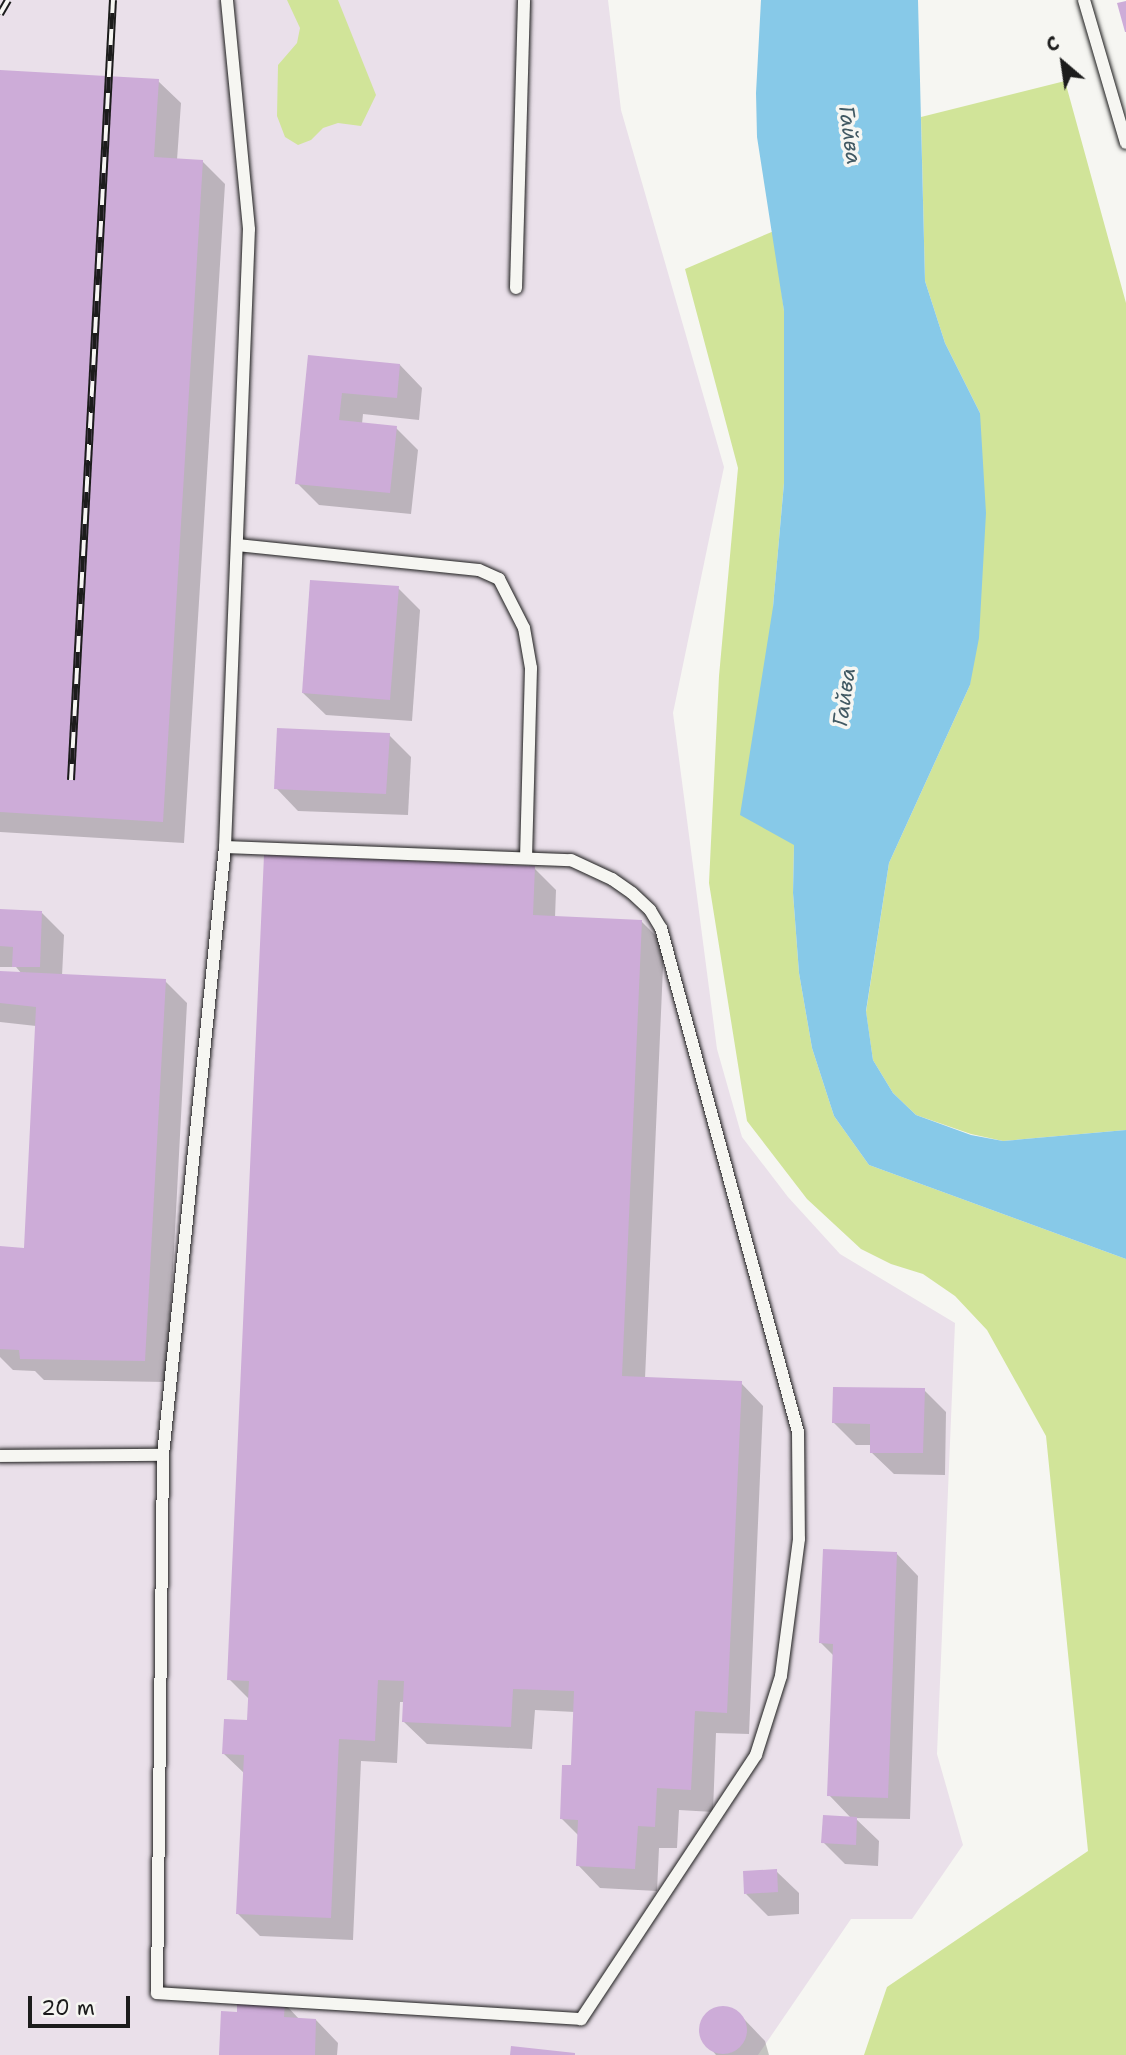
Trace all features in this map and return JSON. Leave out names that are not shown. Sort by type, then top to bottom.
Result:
[{"type":"lane","points":[[225,846],[571,860],[612,878],[650,910],[661,928],[798,1432],[799,1539],[781,1676],[756,1755],[581,2019],[157,1993],[163,1455],[225,846],[249,229],[227,0]]},
{"type":"lane","points":[[516,288],[524,0]]},
{"type":"lane","points":[[1084,0],[1126,143]]},
{"type":"lane","points":[[237,545],[479,570],[499,579],[513,603],[529,648],[526,858]]},
{"type":"lane","points":[[0,1456],[163,1455]]},
{"type":"shaded area","points":[[0,0],[608,0],[621,110],[724,467],[673,713],[717,1049],[742,1137],[788,1197],[840,1254],[955,1323],[937,1754],[963,1845],[912,1919],[851,1919],[758,2055],[0,2055]]},
{"type":"green space","points":[[287,0],[338,0],[376,95],[361,126],[338,123],[323,128],[311,140],[298,145],[285,137],[277,116],[278,65],[297,43],[300,28]]},
{"type":"green space","points":[[1065,81],[1126,303],[1126,1130],[1003,1141],[971,1134],[916,1115],[893,1093],[873,1060],[866,1012],[889,863],[970,685],[980,413],[945,343],[925,281],[921,117]]},
{"type":"green space","points":[[774,231],[784,311],[784,483],[773,607],[794,845],[793,893],[799,973],[812,1048],[834,1116],[869,1165],[1126,1259],[1126,2055],[864,2055],[887,1987],[1088,1851],[1046,1436],[987,1330],[955,1296],[923,1274],[891,1264],[861,1249],[807,1199],[747,1121],[709,883],[719,676],[738,468],[685,269]]},
{"type":"water","name":"Гайва","points":[[761,0],[918,0],[925,281],[945,343],[980,413],[986,513],[979,638],[970,685],[889,863],[866,1011],[873,1060],[893,1093],[916,1115],[971,1135],[1003,1141],[1126,1130],[1126,1259],[869,1165],[834,1116],[812,1048],[799,973],[793,893],[794,845],[740,815],[773,607],[784,483],[784,311],[757,137],[756,93]]},
{"type":"building","points":[[1126,1],[1126,32],[1125,32],[1117,3]]},
{"type":"building","points":[[0,70],[159,79],[154,157],[203,160],[163,822],[0,812]]},
{"type":"building","points":[[308,355],[400,364],[397,398],[342,393],[339,420],[397,426],[390,493],[295,484]]},
{"type":"building","points":[[310,580],[399,586],[390,700],[302,693]]},
{"type":"building","points":[[277,728],[390,733],[386,794],[274,789]]},
{"type":"building","points":[[264,855],[535,866],[533,915],[642,920],[622,1376],[742,1381],[727,1713],[695,1711],[691,1790],[657,1788],[655,1827],[638,1826],[635,1869],[576,1866],[578,1820],[560,1819],[562,1765],[571,1765],[574,1691],[513,1689],[511,1727],[402,1722],[404,1681],[378,1680],[375,1741],[339,1739],[331,1918],[236,1914],[244,1755],[222,1754],[224,1719],[247,1720],[249,1681],[227,1680]]},
{"type":"building","points":[[0,909],[42,911],[40,967],[12,967],[13,947],[0,946]]},
{"type":"building","points":[[0,971],[166,979],[145,1361],[20,1359],[19,1350],[0,1349],[0,1246],[24,1248],[36,1007],[0,1003]]},
{"type":"building","points":[[833,1387],[925,1388],[923,1453],[870,1453],[870,1424],[832,1423]]},
{"type":"building","points":[[823,1549],[897,1552],[888,1798],[827,1796],[833,1644],[819,1643]]},
{"type":"building","points":[[823,1815],[857,1817],[856,1845],[821,1843]]},
{"type":"building","points":[[777,1869],[778,1892],[744,1894],[743,1871]]},
{"type":"building","points":[[237,1999],[285,2002],[284,2017],[316,2019],[315,2055],[219,2055],[221,2011],[237,2012]]},
{"type":"building","points":[[723,2006],[740,2013],[747,2030],[740,2047],[723,2054],[706,2047],[699,2030],[706,2013]]},
{"type":"building","points":[[511,2046],[575,2053],[575,2055],[510,2055]]},
{"type":"railway","points":[[0,14],[8,0]]},
{"type":"railway","points":[[71,780],[113,0]]}]
